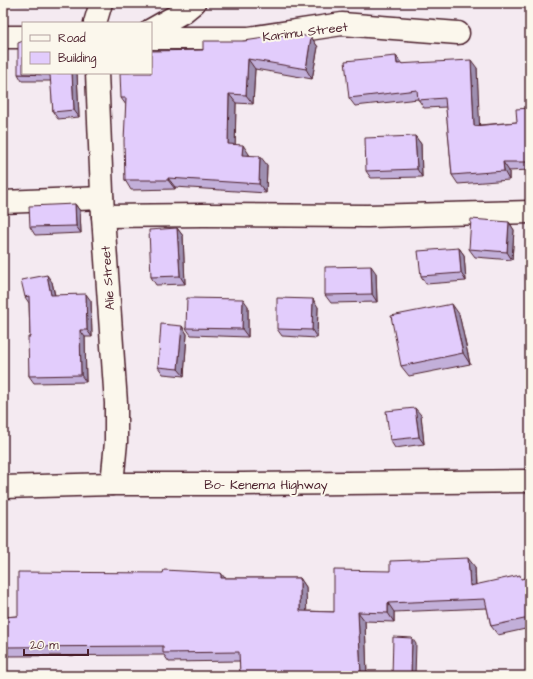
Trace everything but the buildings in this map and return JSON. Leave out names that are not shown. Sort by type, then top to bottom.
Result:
[{"type":"main road","points":[[95,22],[101,3]]},
{"type":"main road","points":[[152,29],[183,12],[194,3]]},
{"type":"main road","name":"Karimu Street","points":[[152,38],[249,38],[342,24],[458,32]]},
{"type":"main road","points":[[3,37],[22,37]]},
{"type":"main road","name":"Alie Street","points":[[97,74],[103,207],[116,403],[116,442],[112,484]]},
{"type":"main road","points":[[3,202],[103,207],[202,215],[367,216],[530,212]]},
{"type":"main road","name":"Bo- Kenema Highway","points":[[3,487],[112,484],[243,484],[530,480]]}]
